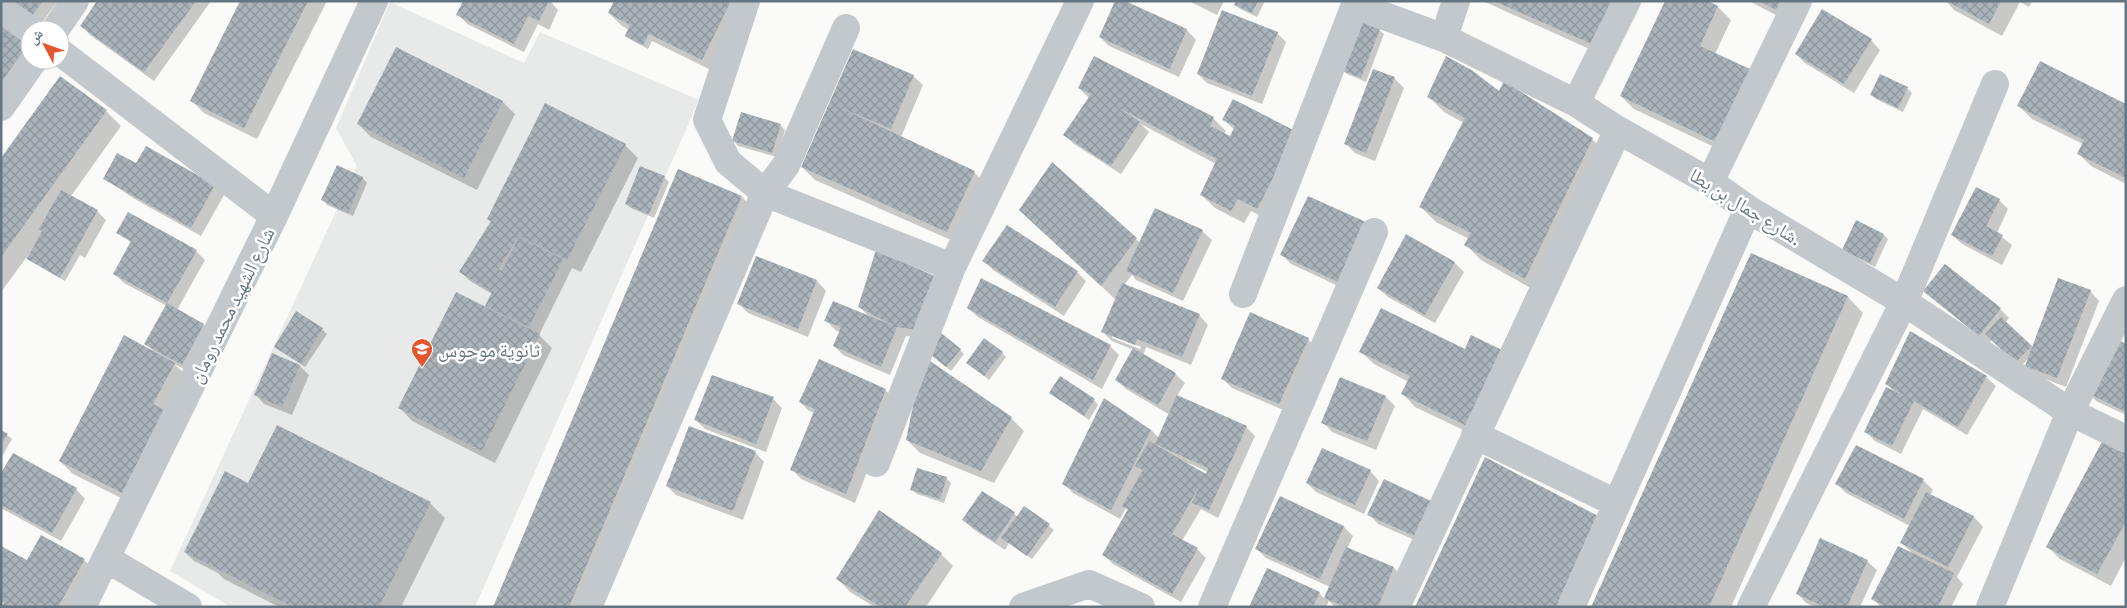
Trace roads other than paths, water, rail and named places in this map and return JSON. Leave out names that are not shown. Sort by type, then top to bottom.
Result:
[{"type":"street","points":[[62,20],[75,1]]},
{"type":"street","name":"شارع الشهيد محمد رومان","points":[[82,607],[274,216],[374,1]]},
{"type":"street","points":[[746,1],[707,120],[728,162],[765,194],[952,267]]},
{"type":"street","points":[[876,463],[952,267],[1080,1]]},
{"type":"street","points":[[1444,38],[1456,1]]},
{"type":"street","points":[[1576,103],[1627,1]]},
{"type":"street","points":[[1710,182],[1798,1]]},
{"type":"street","points":[[1243,294],[1355,3]]},
{"type":"street","name":"شارع جمال بن يطا.","points":[[1355,3],[1444,38],[1576,103],[1618,130],[1710,182],[1748,209],[1904,302],[2070,412],[2126,440]]},
{"type":"street","points":[[1,9],[20,23]]},
{"type":"street","points":[[588,607],[765,194],[786,165],[846,28]]},
{"type":"street","points":[[70,60],[274,216]]},
{"type":"street","points":[[1,107],[27,70]]},
{"type":"street","points":[[1751,607],[1904,302],[1995,84]]},
{"type":"street","points":[[1396,607],[1618,130]]},
{"type":"street","points":[[1571,607],[1748,209]]},
{"type":"street","points":[[1212,607],[1374,232]]},
{"type":"street","points":[[1990,607],[2070,412],[2126,300]]},
{"type":"street","points":[[1475,435],[1616,504]]},
{"type":"street","points":[[107,559],[188,607]]},
{"type":"street","points":[[1023,607],[1089,584],[1141,607]]},
{"type":"place","name":"ثانوية موحوس","points":[[422,368]]}]
